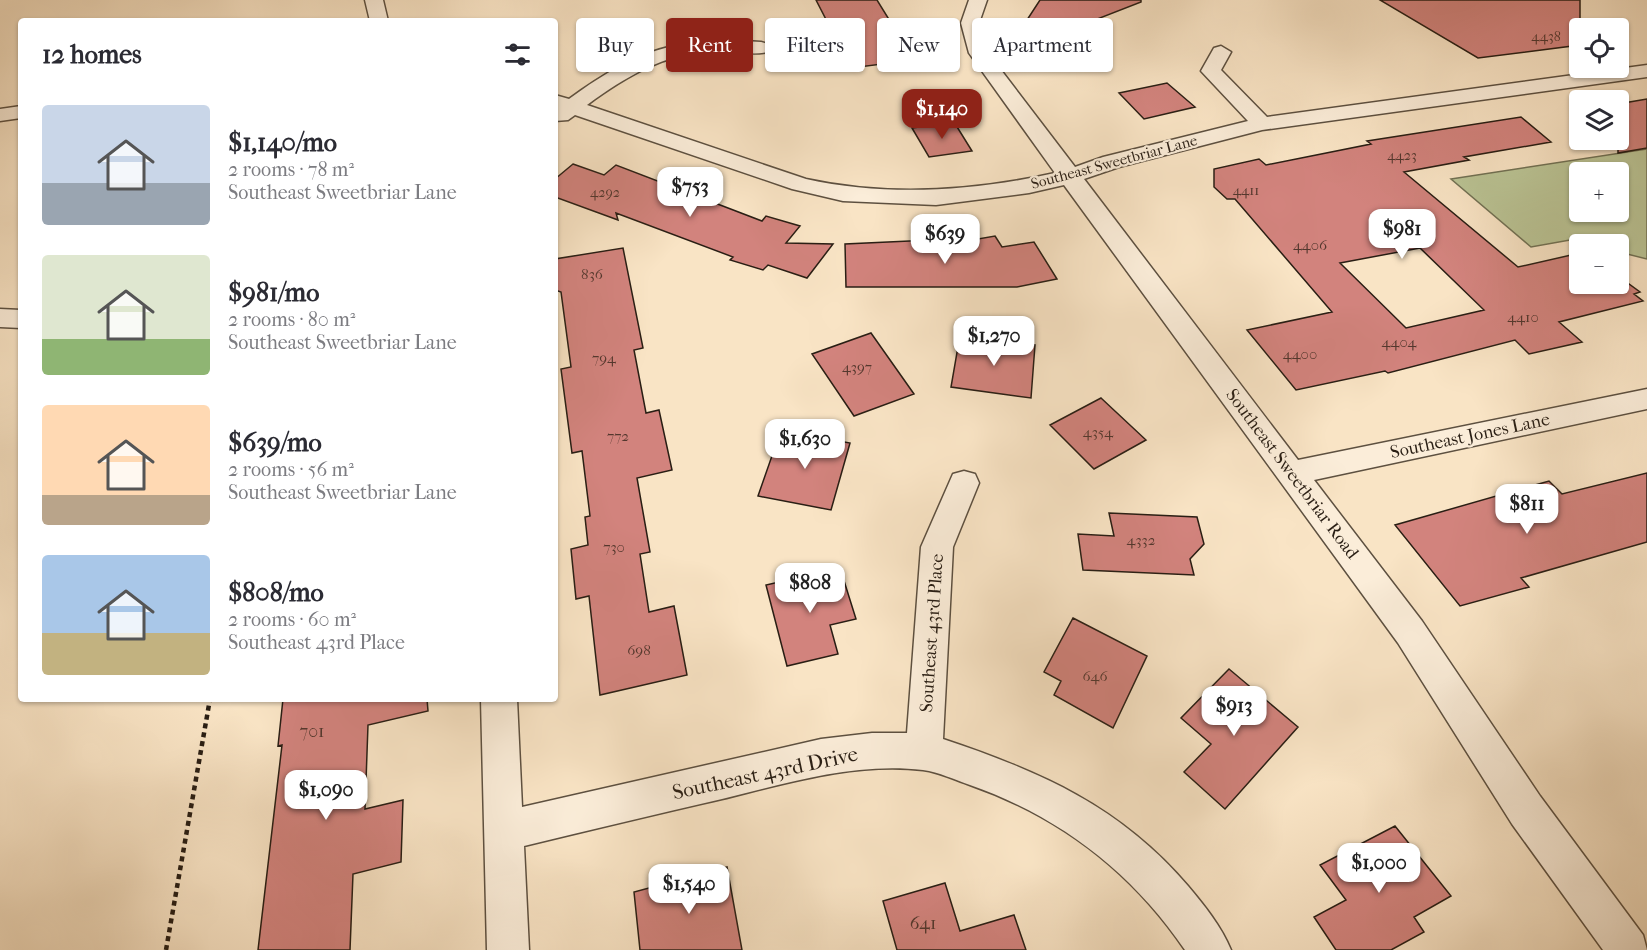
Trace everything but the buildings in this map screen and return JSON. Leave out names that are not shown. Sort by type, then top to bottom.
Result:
[{"type":"street","points":[[374,0],[378,18]]},
{"type":"street","name":"Southeast Sweetbriar Road","points":[[978,0],[969,21],[973,45],[1069,177],[1410,632],[1520,801],[1628,950]]},
{"type":"street","points":[[564,104],[633,67],[665,54],[714,45],[761,48]]},
{"type":"street","points":[[1221,52],[1211,71],[1262,124]]},
{"type":"street","name":"Southeast Sweetbriar Lane","points":[[564,104],[800,184],[843,194],[936,198],[1029,186],[1069,177],[1111,162],[1262,124],[1647,71]]},
{"type":"street","points":[[0,114],[18,112]]},
{"type":"street","points":[[0,318],[18,319]]},
{"type":"street","name":"Southeast Jones Lane","points":[[1292,473],[1647,399]]},
{"type":"street","name":"Southeast 43rd Place","points":[[924,752],[937,547],[964,483]]},
{"type":"street","points":[[499,702],[508,950]]},
{"type":"street","name":"Southeast 43rd Drive","points":[[504,831],[810,759],[867,752],[924,752],[1001,775],[1059,804],[1106,833],[1157,878],[1210,950]]},
{"type":"path","points":[[166,950],[209,702]]},
{"type":"green space","points":[[1647,149],[1647,259],[1629,254],[1629,234],[1569,234],[1569,240],[1531,247],[1451,179]]}]
